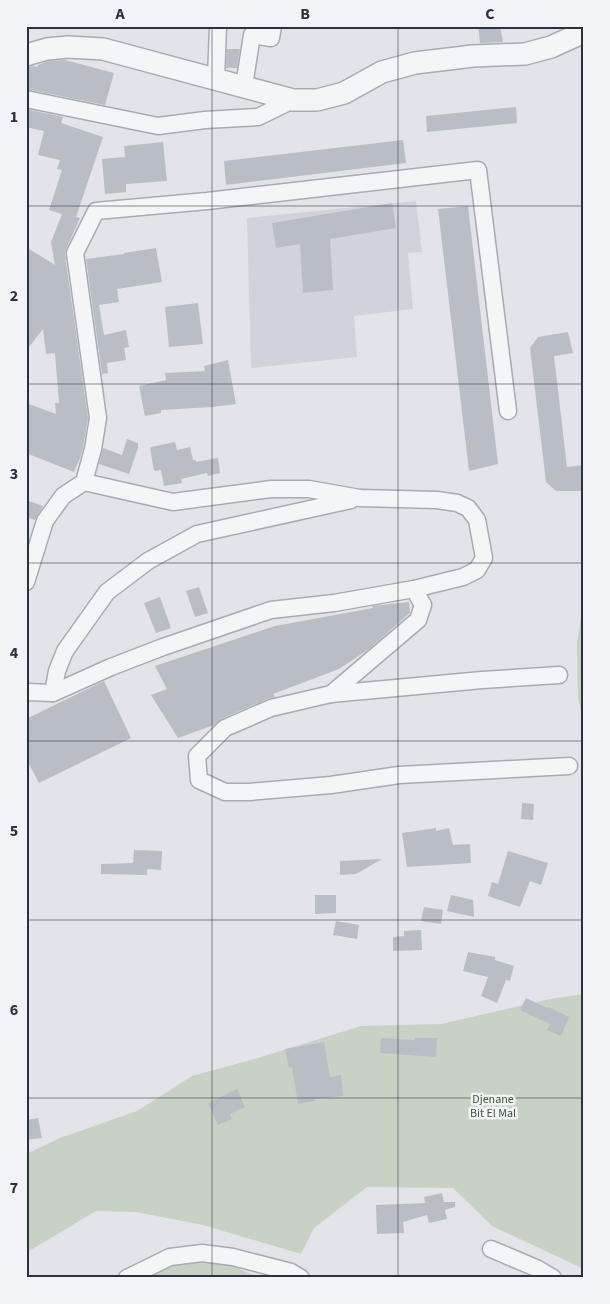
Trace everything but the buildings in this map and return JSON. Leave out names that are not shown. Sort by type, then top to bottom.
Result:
[{"type":"street","points":[[216,79],[218,26]]},
{"type":"street","points":[[244,86],[252,35],[271,38],[273,26]]},
{"type":"street","points":[[26,55],[47,49],[68,47],[103,49],[293,100],[317,100],[344,92],[382,72],[415,63],[473,56],[525,54],[551,47],[580,30]]},
{"type":"street","points":[[26,99],[158,126],[205,120],[258,117],[293,100]]},
{"type":"street","points":[[26,582],[44,521],[63,496],[84,482],[93,449],[98,418],[75,252],[96,211],[207,201],[478,170],[508,411]]},
{"type":"street","points":[[26,692],[52,693],[111,666],[271,610],[334,604],[414,589],[463,576],[477,570],[484,558],[477,520],[468,508],[457,503],[437,500],[360,498],[309,489],[271,489],[174,502],[84,482]]},
{"type":"street","points":[[52,693],[57,670],[65,651],[107,592],[148,561],[197,534],[360,498]]},
{"type":"street","points":[[331,694],[418,620],[423,605],[414,589]]},
{"type":"street","points":[[559,676],[482,680],[331,694],[271,708],[224,728],[197,756],[199,780],[225,792],[249,792],[331,785],[399,775],[569,766]]},
{"type":"street","points":[[491,1249],[536,1268],[553,1278]]},
{"type":"street","points":[[127,1278],[170,1257],[202,1253],[233,1257],[291,1272],[301,1278]]},
{"type":"shaded area","points":[[416,201],[422,252],[408,253],[413,309],[354,316],[357,357],[251,368],[247,218]]},
{"type":"green space","points":[[584,598],[584,721],[578,699],[577,642]]},
{"type":"green space","name":"Djenane Bit El Mal","points":[[584,994],[584,1269],[492,1226],[453,1188],[367,1187],[314,1228],[301,1254],[203,1225],[136,1212],[96,1211],[26,1253],[26,1154],[60,1138],[137,1111],[192,1076],[361,1026],[441,1024],[550,999]]},
{"type":"green space","points":[[218,1259],[259,1278],[141,1278],[168,1261]]}]
